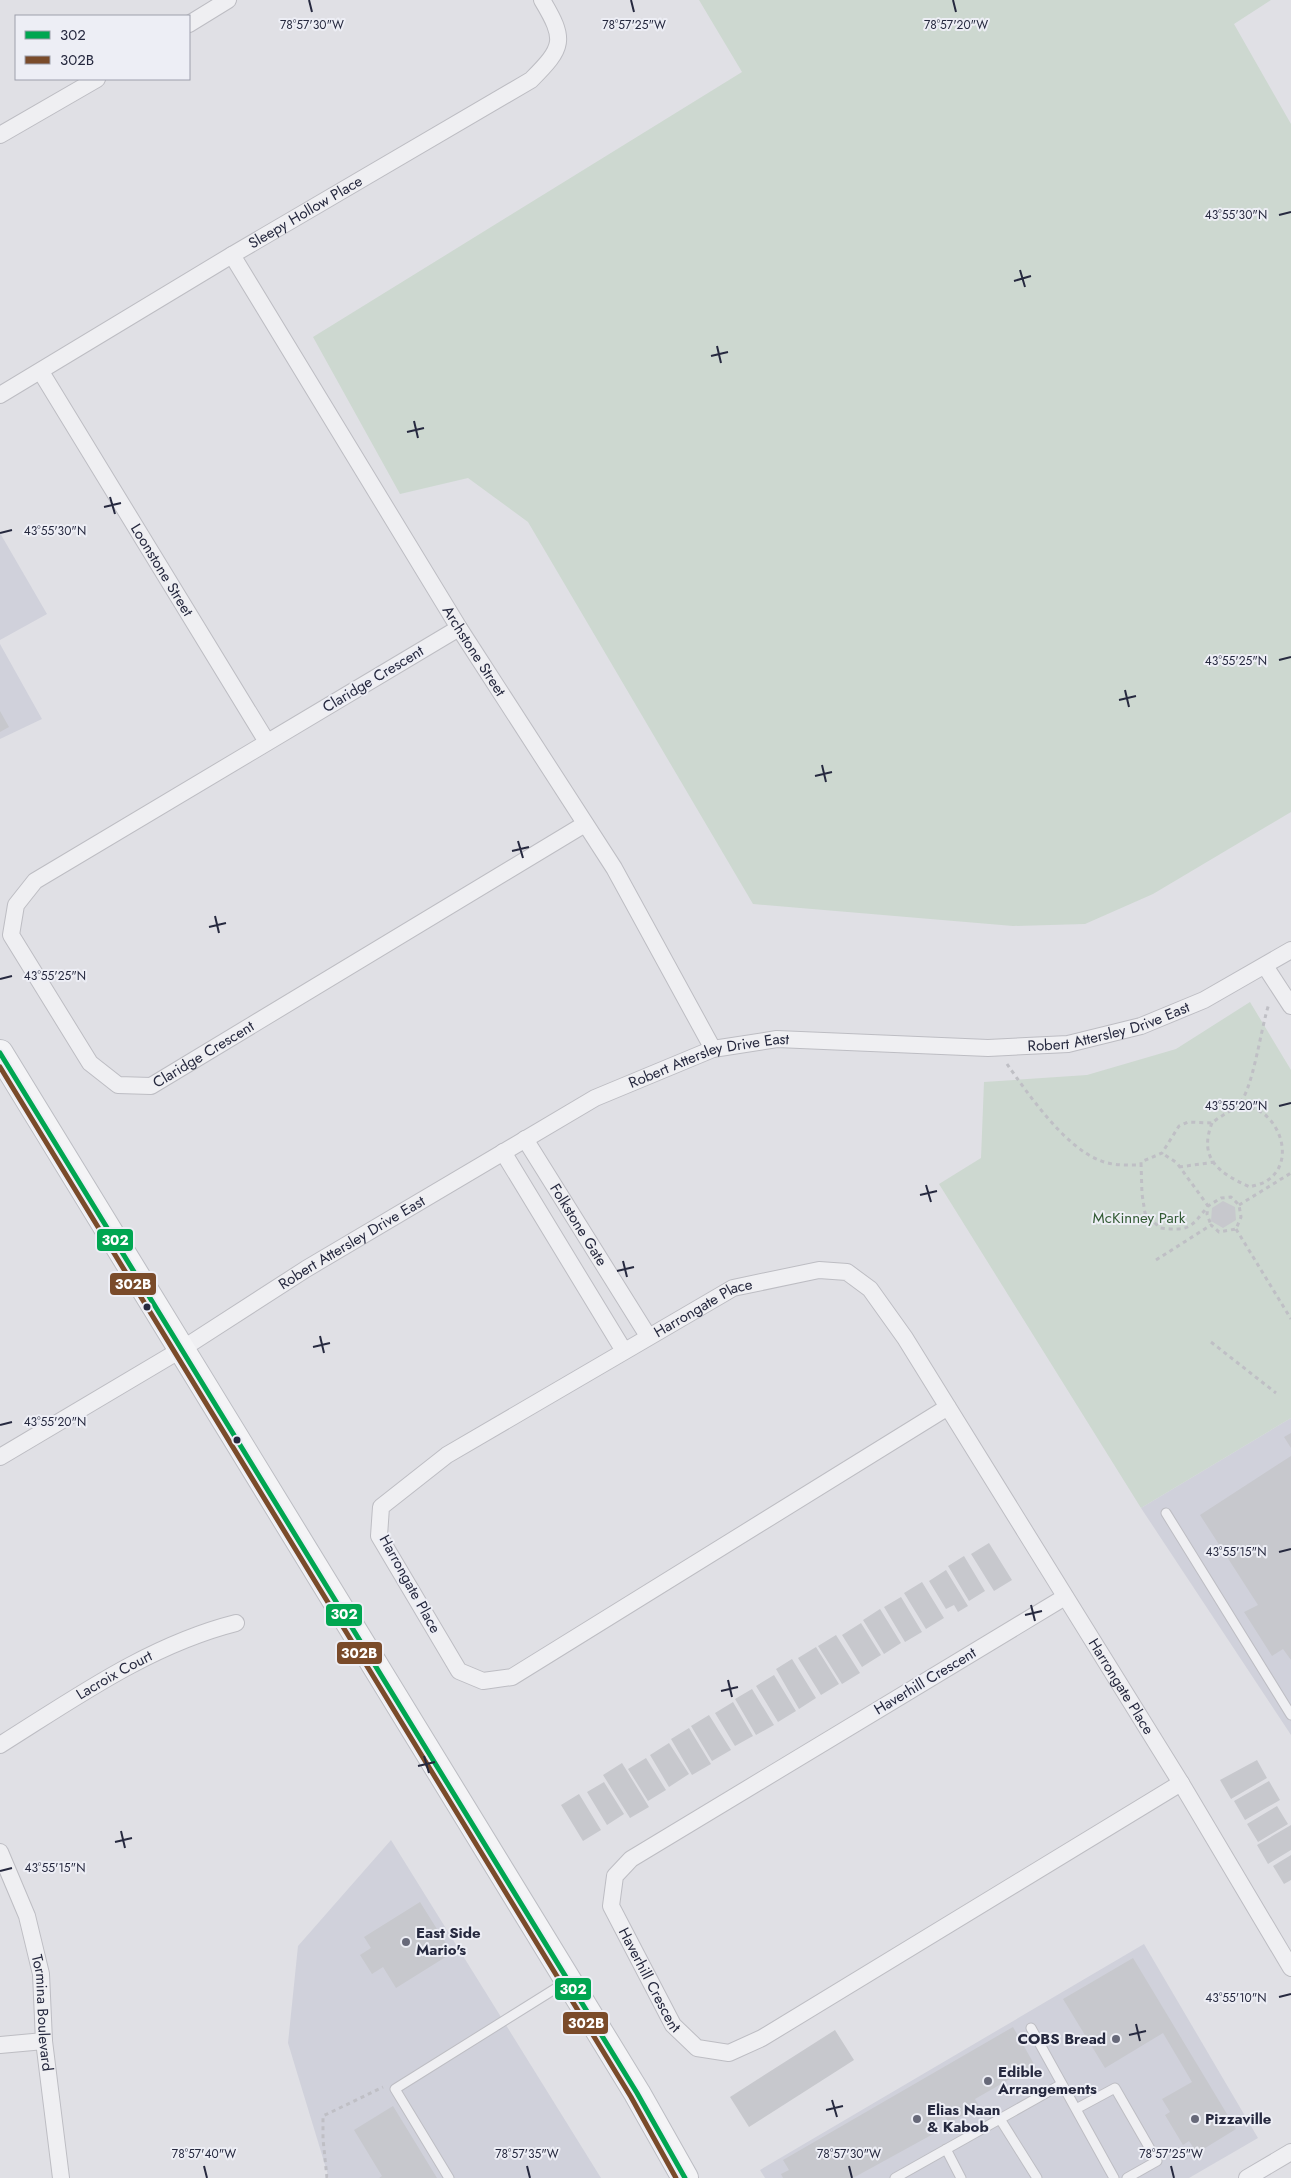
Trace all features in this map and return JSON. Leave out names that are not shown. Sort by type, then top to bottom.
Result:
[{"type":"main road","points":[[0,1052],[568,1981],[685,2178]]},
{"type":"street","points":[[190,23],[228,0]]},
{"type":"street","name":"Sleepy Hollow Place","points":[[0,395],[232,255],[531,80],[548,63],[560,44],[557,25],[542,0]]},
{"type":"street","points":[[0,135],[95,80]]},
{"type":"street","name":"Archstone Street","points":[[232,255],[459,628],[614,868],[713,1049]]},
{"type":"street","name":"Loonstone Street","points":[[41,372],[268,742]]},
{"type":"street","name":"Claridge Crescent","points":[[459,628],[35,881],[16,905],[12,935],[90,1063],[118,1085],[151,1086],[585,824]]},
{"type":"street","name":"Robert Attersley Drive East","points":[[0,1457],[182,1349],[306,1269],[595,1098],[713,1049],[777,1039],[995,1047],[1068,1044],[1140,1026],[1204,1000],[1291,950]]},
{"type":"street","points":[[1265,966],[1291,1006]]},
{"type":"street","name":"Folkstone Gate","points":[[525,1139],[648,1336]]},
{"type":"street","name":"Folkstone Gate","points":[[503,1152],[624,1351]]},
{"type":"street","name":"Harrongate Place","points":[[948,1407],[512,1677],[483,1681],[459,1670],[380,1536],[381,1507],[447,1455],[648,1336],[733,1288],[819,1270],[847,1272],[870,1289],[905,1338],[948,1407],[1181,1783],[1291,1968]]},
{"type":"street","name":"Haverhill Crescent","points":[[1065,1596],[632,1859],[615,1876],[611,1906],[673,2025],[697,2048],[728,2053],[762,2038],[1181,1783]]},
{"type":"street","name":"Lacroix Court","points":[[0,1745],[98,1684],[162,1648],[210,1630],[236,1624]]},
{"type":"street","name":"Tormina Boulevard","points":[[0,1852],[26,1916],[41,1974],[44,2040],[61,2178]]},
{"type":"street","points":[[0,2045],[44,2040]]},
{"type":"street","points":[[1247,2178],[1291,2152]]},
{"type":"lane","points":[[1166,1513],[1291,1715]]},
{"type":"lane","points":[[449,2178],[395,2089],[568,1981]]},
{"type":"lane","points":[[1031,2028],[1114,2178]]},
{"type":"lane","points":[[895,2178],[909,2175],[946,2149],[1062,2084]]},
{"type":"lane","points":[[1076,2109],[1115,2088],[1157,2161],[1127,2178]]},
{"type":"lane","points":[[1000,2119],[1037,2178]]},
{"type":"lane","points":[[946,2149],[961,2178]]},
{"type":"path","points":[[1239,1104],[1264,1114],[1277,1129],[1284,1149],[1280,1168],[1268,1181],[1250,1186],[1228,1177],[1218,1168],[1209,1155],[1206,1138],[1212,1123],[1225,1112],[1239,1104],[1248,1088],[1268,1006],[1278,986]]},
{"type":"path","points":[[995,1047],[1034,1102],[1080,1151],[1100,1161],[1141,1165]]},
{"type":"path","points":[[1212,1123],[1188,1122],[1179,1126],[1162,1152],[1140,1162],[1145,1213],[1160,1228],[1178,1230],[1192,1226],[1208,1206],[1221,1198],[1230,1197],[1239,1205],[1240,1217],[1236,1229]]},
{"type":"path","points":[[1162,1152],[1179,1167],[1208,1206],[1207,1214],[1211,1225],[1219,1232],[1236,1229]]},
{"type":"path","points":[[1179,1167],[1215,1162]]},
{"type":"path","points":[[1239,1205],[1291,1173]]},
{"type":"path","points":[[1156,1260],[1211,1225]]},
{"type":"path","points":[[1236,1229],[1291,1318]]},
{"type":"path","points":[[1211,1342],[1276,1393]]},
{"type":"path","points":[[327,2178],[322,2139],[323,2116],[392,2082]]},
{"type":"shaded area","points":[[0,533],[47,614],[0,640]]},
{"type":"shaded area","points":[[0,644],[42,719],[0,739]]},
{"type":"shaded area","points":[[1291,1418],[1291,1735],[1141,1508]]},
{"type":"shaded area","points":[[391,1840],[601,2178],[329,2178],[288,2043],[298,1946]]},
{"type":"shaded area","points":[[1144,1944],[1258,2138],[1189,2178],[765,2178],[760,2170]]},
{"type":"green space","points":[[699,0],[1271,0],[1234,24],[1291,124],[1291,812],[1153,894],[1085,924],[1013,926],[753,904],[528,522],[468,478],[400,494],[313,337],[742,72]]},
{"type":"green space","name":"McKinney Park","points":[[1250,1002],[1291,1070],[1291,1418],[1141,1508],[939,1184],[981,1158],[984,1082],[1087,1075],[1176,1049]]},
{"type":"building","points":[[0,711],[9,727],[0,732]]},
{"type":"building","points":[[1223,1201],[1235,1207],[1236,1220],[1223,1228],[1211,1221],[1212,1208]]},
{"type":"building","points":[[1291,1433],[1291,1448],[1284,1437]]},
{"type":"building","points":[[1291,1456],[1291,1660],[1283,1649],[1272,1656],[1244,1612],[1258,1605],[1200,1515]]},
{"type":"building","points":[[989,1543],[1012,1580],[994,1591],[971,1554]]},
{"type":"building","points":[[964,1556],[985,1591],[969,1601],[948,1566]]},
{"type":"building","points":[[946,1570],[968,1606],[958,1612],[954,1605],[946,1609],[929,1581]]},
{"type":"building","points":[[922,1582],[944,1618],[926,1629],[904,1593]]},
{"type":"building","points":[[901,1597],[922,1632],[905,1642],[884,1607]]},
{"type":"building","points":[[880,1609],[901,1643],[884,1654],[863,1620]]},
{"type":"building","points":[[861,1623],[881,1655],[862,1667],[842,1635]]},
{"type":"building","points":[[836,1635],[860,1673],[842,1684],[818,1646]]},
{"type":"building","points":[[816,1647],[839,1684],[821,1695],[798,1658]]},
{"type":"building","points":[[792,1659],[816,1698],[799,1709],[776,1669]]},
{"type":"building","points":[[774,1675],[796,1711],[778,1722],[756,1686]]},
{"type":"building","points":[[752,1689],[774,1725],[756,1735],[735,1699]]},
{"type":"building","points":[[733,1702],[753,1736],[735,1746],[715,1713]]},
{"type":"building","points":[[709,1715],[731,1750],[712,1761],[691,1726]]},
{"type":"building","points":[[689,1728],[711,1764],[692,1775],[671,1739]]},
{"type":"building","points":[[669,1743],[689,1774],[669,1787],[650,1755]]},
{"type":"building","points":[[646,1758],[666,1790],[648,1801],[628,1769]]},
{"type":"building","points":[[1257,1760],[1267,1778],[1231,1799],[1220,1780]]},
{"type":"building","points":[[622,1763],[649,1807],[630,1818],[603,1775]]},
{"type":"building","points":[[1269,1781],[1280,1800],[1245,1820],[1234,1801]]},
{"type":"building","points":[[604,1782],[624,1814],[607,1825],[587,1792]]},
{"type":"building","points":[[579,1794],[601,1830],[583,1841],[561,1805]]},
{"type":"building","points":[[1277,1806],[1288,1824],[1258,1842],[1247,1824]]},
{"type":"building","points":[[1291,1825],[1291,1850],[1268,1864],[1257,1845]]},
{"type":"building","points":[[1291,1855],[1291,1880],[1284,1884],[1273,1866]]},
{"type":"building","name":"East Side Mario's","points":[[420,1902],[452,1953],[396,1988],[383,1967],[372,1974],[360,1955],[371,1948],[364,1937]]},
{"type":"building","points":[[1133,1958],[1236,2129],[1197,2153],[1189,2141],[1183,2145],[1165,2115],[1170,2112],[1162,2099],[1192,2082],[1163,2033],[1105,2068],[1063,1999]]},
{"type":"building","points":[[1013,2027],[1038,2071],[1023,2078],[1020,2073],[975,2099],[979,2106],[949,2123],[945,2116],[930,2124],[935,2133],[853,2178],[783,2178],[781,2174],[789,2170],[783,2160]]},
{"type":"building","points":[[835,2030],[854,2060],[749,2127],[730,2097]]},
{"type":"building","points":[[393,2106],[437,2178],[379,2178],[382,2176],[354,2130]]},
{"type":"transit line","name":"302","points":[[0,1053],[637,2093],[685,2178]]},
{"type":"transit line","name":"302B","points":[[0,1067],[631,2097],[676,2178]]},
{"type":"place","name":"East Side Mario's","points":[[406,1942]]},
{"type":"place","name":"COBS Bread","points":[[1116,2039]]},
{"type":"place","name":"Edible Arrangements","points":[[988,2081]]},
{"type":"place","name":"Elias Naan & Kabob","points":[[917,2119]]},
{"type":"place","name":"Pizzaville","points":[[1195,2119]]}]
